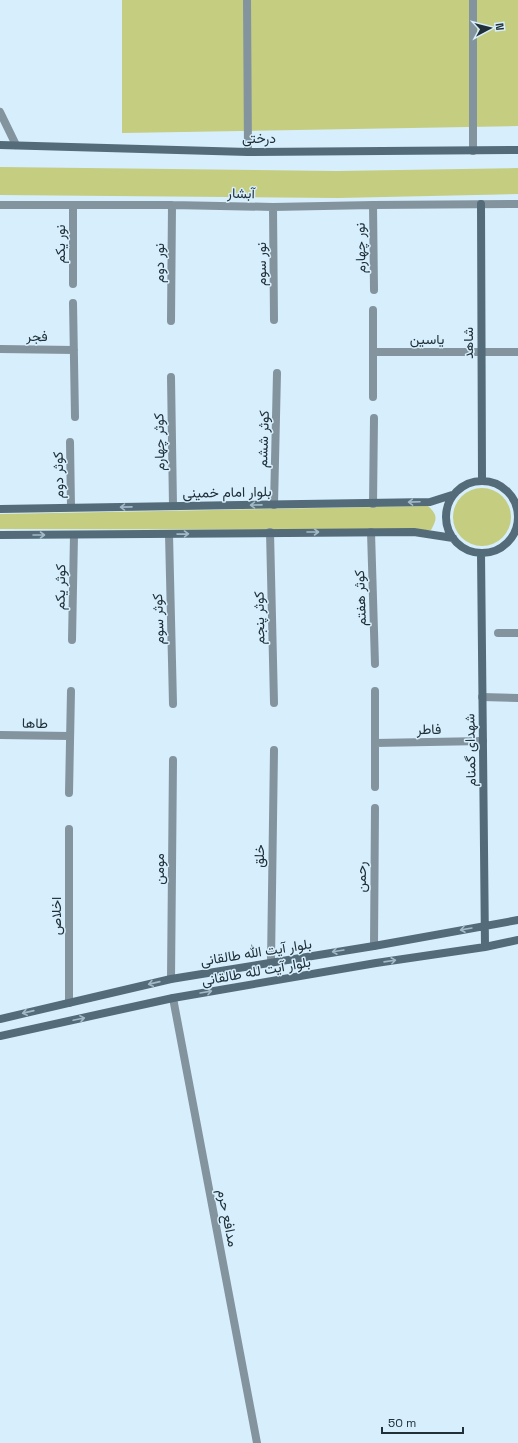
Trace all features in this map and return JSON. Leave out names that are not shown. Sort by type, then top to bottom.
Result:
[{"type":"street","points":[[247,0],[248,152]]},
{"type":"street","points":[[473,0],[473,151]]},
{"type":"street","points":[[0,112],[16,145]]},
{"type":"street","name":"درختی","points":[[0,145],[248,152],[518,150]]},
{"type":"street","name":"نور چهارم","points":[[373,204],[374,290]]},
{"type":"street","points":[[481,204],[518,204]]},
{"type":"street","name":"آبشار","points":[[0,205],[274,206],[481,204]]},
{"type":"street","name":"شاهد","points":[[481,204],[482,480]]},
{"type":"street","name":"نور یکم","points":[[73,205],[74,284]]},
{"type":"street","name":"نور دوم","points":[[171,322],[172,205]]},
{"type":"street","name":"نور سوم","points":[[274,206],[274,320]]},
{"type":"street","points":[[73,303],[75,417]]},
{"type":"street","points":[[373,310],[373,397]]},
{"type":"street","name":"فجر","points":[[0,349],[74,350]]},
{"type":"street","name":"یاسین","points":[[373,352],[518,352]]},
{"type":"street","name":"کوثر ششم","points":[[274,505],[277,373]]},
{"type":"street","name":"کوثر چهارم","points":[[171,377],[173,506]]},
{"type":"street","points":[[373,504],[374,418]]},
{"type":"street","name":"کوثر دوم","points":[[70,442],[71,508]]},
{"type":"street","points":[[482,480],[494,483],[505,489],[516,499],[518,523],[516,534],[500,549],[481,553],[470,551],[460,546],[453,538],[448,528],[446,517],[447,506],[452,495],[460,487],[471,482],[482,480]]},
{"type":"street","name":"بلوار امام خمینی","points":[[0,509],[373,504],[430,502],[452,495]]},
{"type":"street","name":"کوثر پنجم","points":[[270,532],[274,703]]},
{"type":"street","name":"کوثر هفتم","points":[[371,532],[375,664]]},
{"type":"street","points":[[0,535],[414,532],[453,538]]},
{"type":"street","name":"کوثر سوم","points":[[169,534],[173,704]]},
{"type":"street","name":"کوثر یکم","points":[[72,640],[74,535]]},
{"type":"street","name":"شهدای گمنام","points":[[481,553],[485,947]]},
{"type":"street","points":[[498,633],[518,633]]},
{"type":"street","points":[[69,793],[71,691]]},
{"type":"street","points":[[375,691],[375,786]]},
{"type":"street","points":[[482,697],[518,698]]},
{"type":"street","name":"طاها","points":[[0,735],[70,736]]},
{"type":"street","name":"فاطر","points":[[375,743],[483,741]]},
{"type":"street","name":"خلق","points":[[271,962],[274,750]]},
{"type":"street","name":"مومن","points":[[171,979],[173,760]]},
{"type":"street","name":"رحمن","points":[[374,946],[375,808]]},
{"type":"street","name":"اخلاص","points":[[69,828],[69,1003]]},
{"type":"street","name":"بلوار آیت الله طالقانی","points":[[0,1019],[171,979],[374,946],[518,920]]},
{"type":"street","name":"بلوار آیت لله طالقانی","points":[[0,1036],[173,998],[376,963],[485,947],[518,940]]},
{"type":"street","name":"مدافع حرم","points":[[173,998],[257,1443]]},
{"type":"green space","points":[[122,0],[518,0],[518,126],[122,133]]},
{"type":"green space","points":[[0,167],[337,171],[518,168],[518,194],[338,198],[0,195]]},
{"type":"green space","points":[[482,488],[498,493],[506,501],[511,517],[506,533],[498,541],[482,546],[466,541],[458,533],[453,517],[458,501],[466,493]]},
{"type":"green space","points":[[428,506],[434,512],[436,517],[431,530],[0,529],[0,514]]}]
